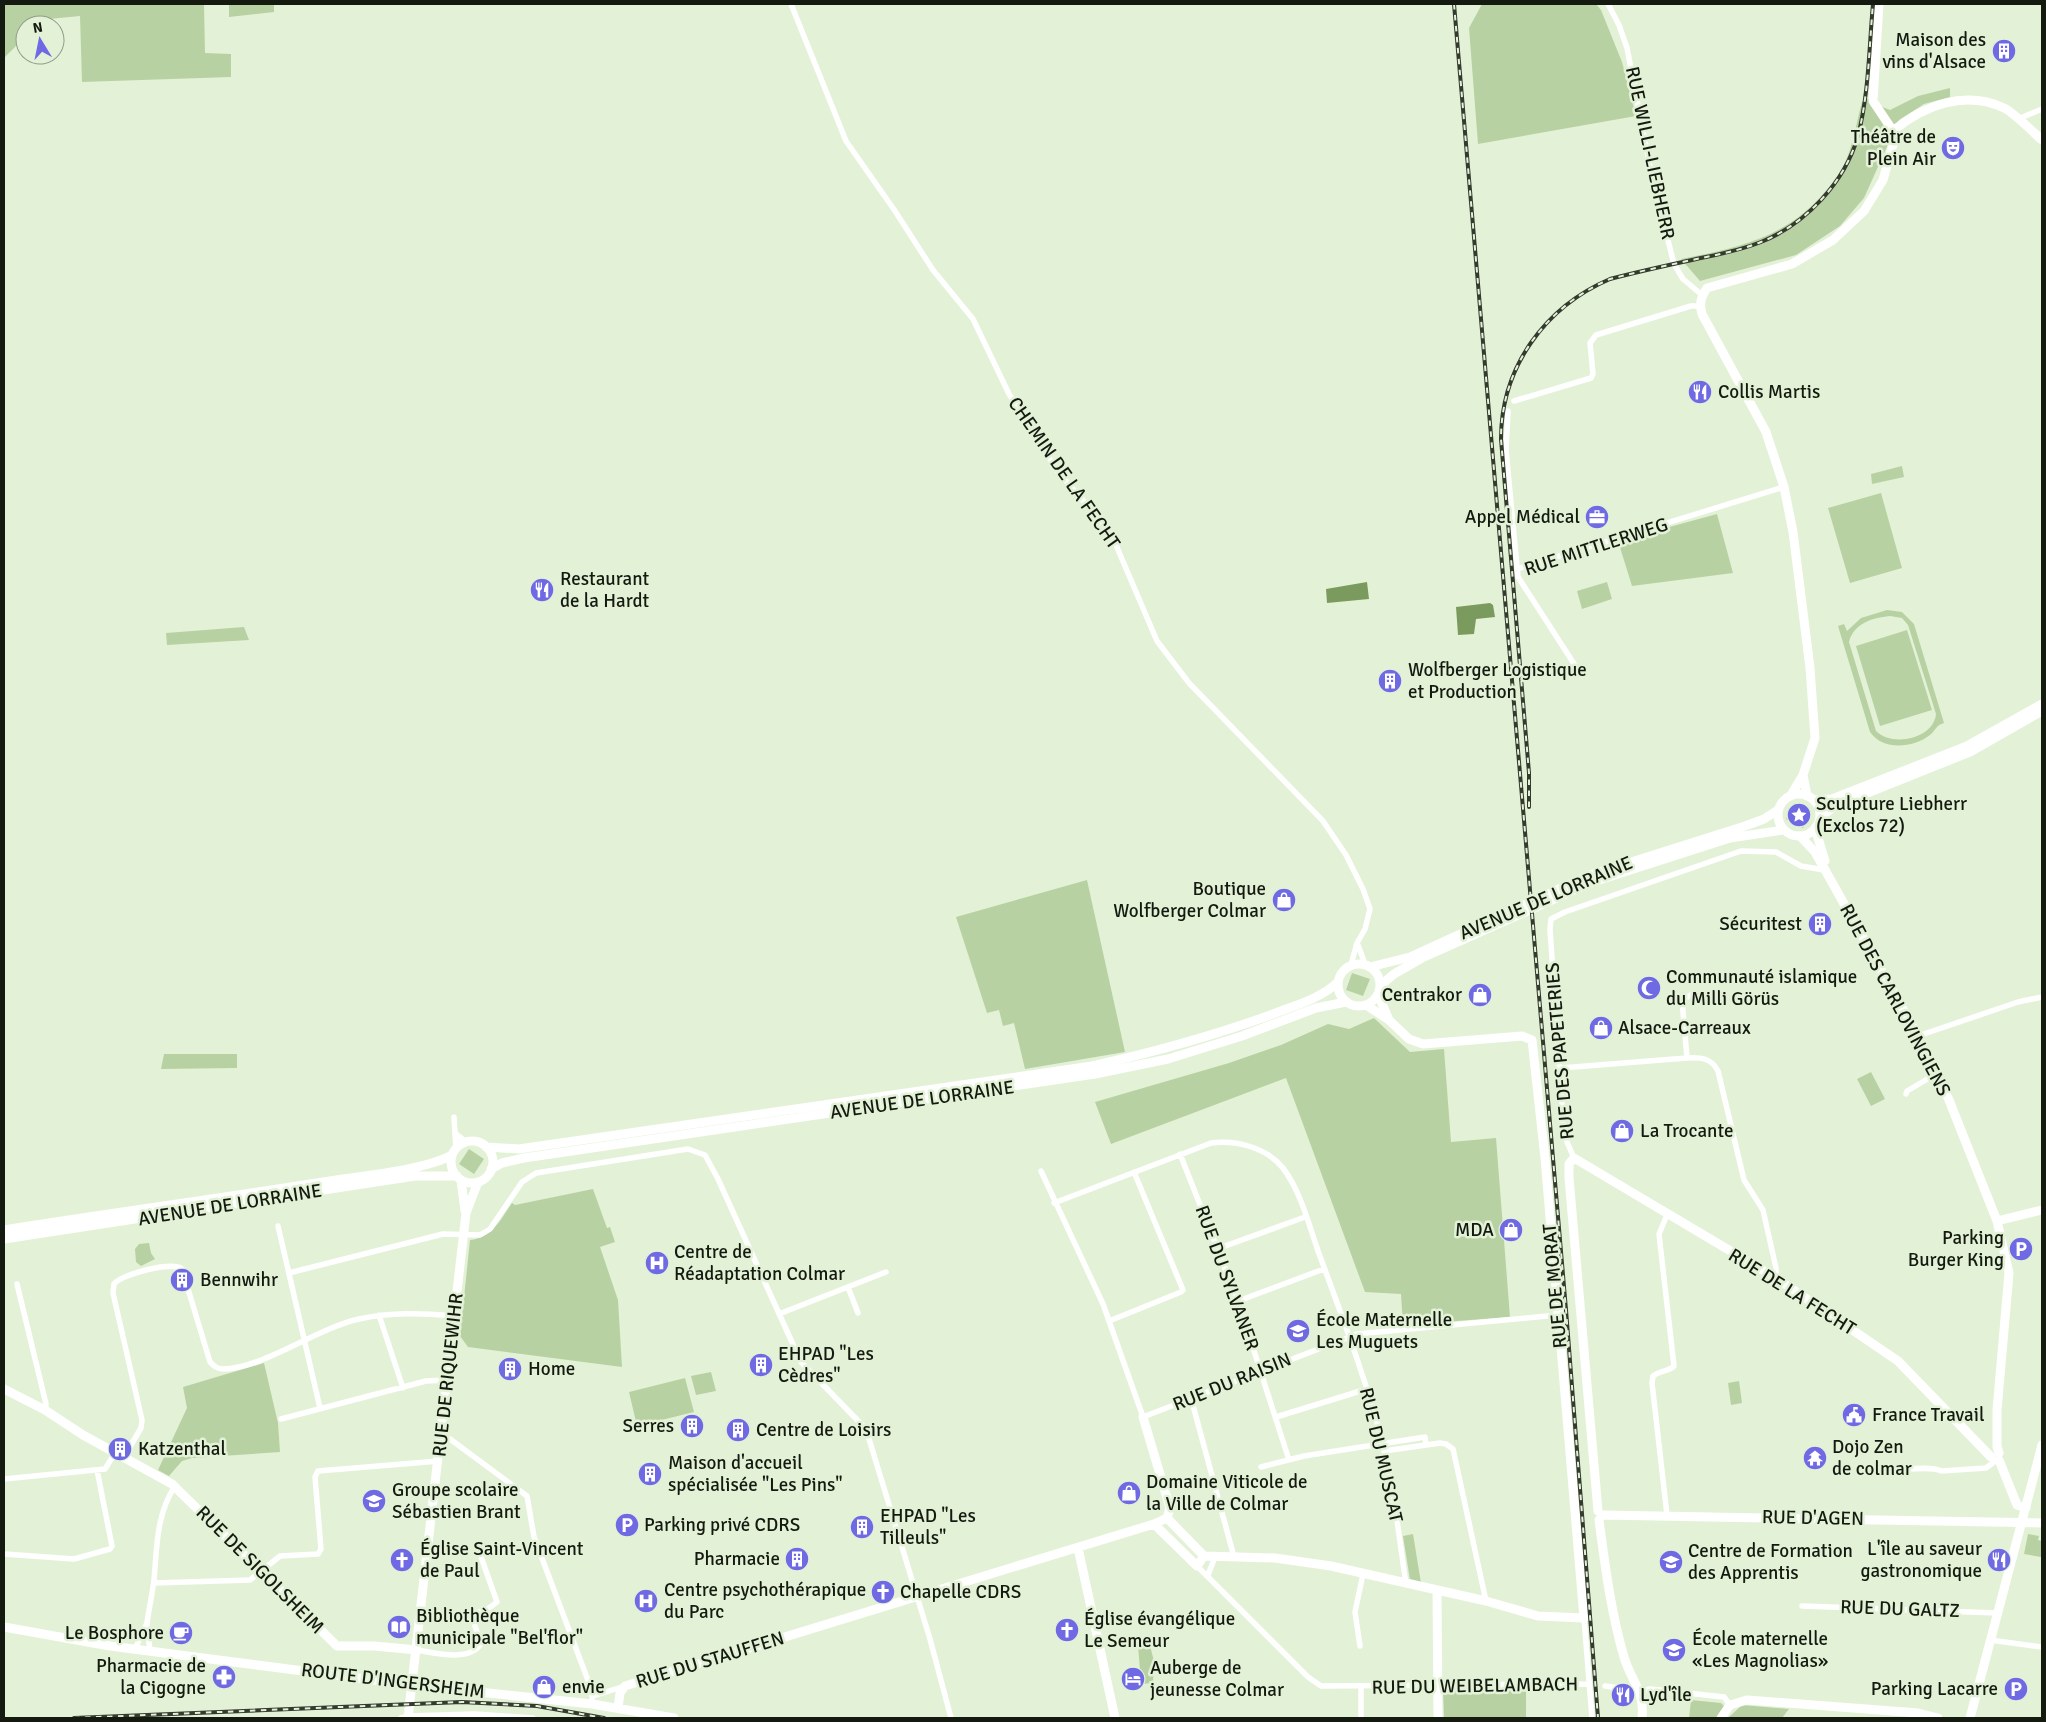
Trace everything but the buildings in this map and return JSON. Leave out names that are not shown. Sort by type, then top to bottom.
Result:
[{"type":"street","name":"CHEMIN DE LA FECHT","points":[[791,4],[846,141],[896,211],[933,270],[973,319],[1009,394],[1058,472],[1102,522],[1113,538],[1157,641],[1189,683],[1323,821],[1346,855],[1364,889],[1370,909],[1365,929],[1357,943],[1350,965]]},
{"type":"street","name":"RUE WILLI-LIEBHERR","points":[[1608,4],[1619,24],[1628,48],[1652,178],[1674,264],[1683,279],[1702,296]]},
{"type":"street","points":[[1879,4],[1873,102],[1893,131],[1895,143],[1883,180],[1864,211],[1848,229],[1833,240],[1792,264],[1707,288],[1702,296],[1700,306],[1702,314],[1766,432],[1784,486],[1793,532],[1815,727],[1814,748],[1803,775],[1791,795],[1780,804],[1778,810],[1779,824],[1783,830],[1794,836],[1800,836],[1815,828],[1820,816],[1834,806],[1970,752],[2042,711]]},
{"type":"street","points":[[1893,131],[1927,108],[1956,100],[1971,100],[2005,108],[2042,140]]},
{"type":"street","points":[[2018,119],[2042,109]]},
{"type":"street","points":[[2031,130],[2042,129]]},
{"type":"street","points":[[1514,401],[1591,378],[1593,374],[1590,343],[1596,335],[1691,306],[1700,306]]},
{"type":"street","points":[[1508,411],[1506,450],[1517,569]]},
{"type":"street","name":"RUE MITTLERWEG","points":[[1578,670],[1522,584],[1517,569],[1784,486]]},
{"type":"street","points":[[1791,795],[1832,799],[1966,746],[2042,704]]},
{"type":"street","points":[[1803,775],[1810,798],[1820,816]]},
{"type":"street","name":"AVENUE DE LORRAINE","points":[[1367,965],[1410,956],[1624,864],[1758,822],[1778,810]]},
{"type":"street","name":"RUE DES CARLOVINGIENS","points":[[1815,828],[1826,873]]},
{"type":"street","name":"AVENUE DE LORRAINE","points":[[1555,893],[1730,838],[1783,830]]},
{"type":"street","name":"RUE DES CARLOVINGIENS","points":[[1800,836],[1815,852],[1918,1036],[1956,1118],[1997,1221],[2009,1273],[1999,1376],[1995,1457]]},
{"type":"street","name":"RUE DES PAPETERIES","points":[[1642,1718],[1640,1691],[1631,1678],[1624,1657],[1607,1577],[1568,1178],[1569,1164],[1574,1158],[1564,1135],[1561,1068],[1550,929],[1551,920],[1556,916],[1741,851],[1766,850],[1786,857],[1801,866],[1808,866],[1826,873]]},
{"type":"street","points":[[1808,866],[1815,852]]},
{"type":"street","name":"AVENUE DE LORRAINE","points":[[1379,990],[1394,974],[1509,914]]},
{"type":"street","points":[[1357,943],[1367,965],[1379,978],[1379,990],[1366,1005],[1359,1006],[1346,1002],[1339,993],[1338,982],[1340,975],[1350,965],[1367,965]]},
{"type":"street","name":"AVENUE DE LORRAINE","points":[[4,1230],[422,1165],[442,1160],[466,1142],[477,1142],[486,1147],[519,1150],[1092,1066],[1166,1050],[1239,1027],[1312,999],[1327,992],[1338,982]]},
{"type":"street","name":"RUE DE MORAT","points":[[1379,990],[1389,1020]]},
{"type":"street","points":[[1687,1058],[1682,1000],[1693,994]]},
{"type":"street","points":[[1918,1036],[1980,1014],[2042,996]]},
{"type":"street","name":"AVENUE DE LORRAINE","points":[[4,1239],[415,1176],[459,1178],[478,1182],[491,1169],[510,1161],[524,1158],[1095,1074],[1168,1059],[1242,1036],[1316,1008],[1346,1002]]},
{"type":"street","name":"RUE DE MORAT","points":[[1366,1005],[1389,1020],[1409,1039],[1423,1044],[1522,1036],[1532,1040],[1558,1315],[1592,1718]]},
{"type":"street","points":[[1561,1068],[1687,1058],[1708,1060],[1718,1071],[1744,1180],[1763,1210],[1776,1268],[1776,1278]]},
{"type":"street","points":[[1906,1094],[1907,1091],[1936,1074]]},
{"type":"street","points":[[454,1117],[456,1134],[451,1164],[459,1178]]},
{"type":"street","points":[[456,1134],[466,1142]]},
{"type":"street","name":"RUE DU MUSCAT","points":[[1054,1203],[1204,1145],[1223,1142],[1248,1146],[1262,1151],[1282,1167],[1290,1179],[1305,1217],[1350,1336],[1367,1389],[1384,1451],[1406,1584]]},
{"type":"street","points":[[486,1147],[492,1157],[491,1169]]},
{"type":"street","points":[[289,1273],[443,1234],[480,1235],[490,1229],[522,1182],[536,1173],[688,1149],[696,1150],[705,1156],[718,1179],[801,1362],[866,1429],[951,1718]]},
{"type":"street","name":"RUE DU SYLVANER","points":[[1180,1154],[1238,1302],[1289,1460]]},
{"type":"street","name":"RUE DE LA FECHT","points":[[1574,1158],[1667,1215],[1776,1278],[1898,1361],[1995,1457],[2017,1505],[2026,1508]]},
{"type":"street","points":[[1041,1171],[1054,1203],[1110,1321],[1143,1417],[1170,1508],[1167,1518],[1204,1556],[1296,1561],[1486,1600],[1538,1616],[1584,1618]]},
{"type":"street","points":[[1110,1321],[1182,1290],[1134,1172]]},
{"type":"street","name":"RUE DE RIQUEWIHR","points":[[459,1178],[466,1213]]},
{"type":"street","name":"RUE DE RIQUEWIHR","points":[[406,1717],[422,1611],[463,1235],[466,1213],[478,1182]]},
{"type":"street","points":[[1997,1221],[2042,1210]]},
{"type":"street","points":[[1667,1215],[1662,1222],[1659,1234],[1674,1366],[1671,1369],[1659,1370],[1653,1376],[1652,1383],[1667,1515]]},
{"type":"street","points":[[1217,1249],[1305,1217]]},
{"type":"street","points":[[278,1226],[320,1408]]},
{"type":"street","points":[[124,1457],[141,1428],[142,1420],[113,1293],[114,1284],[118,1279],[170,1265],[182,1269],[210,1362],[218,1369],[250,1363],[305,1338],[357,1319],[409,1312],[454,1316]]},
{"type":"street","points":[[1238,1302],[1324,1269]]},
{"type":"street","points":[[779,1314],[886,1272]]},
{"type":"street","points":[[17,1284],[46,1404],[45,1410]]},
{"type":"street","points":[[848,1287],[858,1313]]},
{"type":"street","points":[[379,1315],[403,1388]]},
{"type":"street","name":"RUE DU RAISIN","points":[[1143,1417],[1350,1336],[1558,1315]]},
{"type":"street","points":[[281,1419],[426,1381],[447,1380]]},
{"type":"street","name":"RUE DE SIGOLSHEIM","points":[[4,1389],[45,1410],[175,1486],[337,1646],[374,1646],[417,1650]]},
{"type":"street","points":[[1276,1417],[1367,1389]]},
{"type":"street","points":[[1191,1398],[1234,1557]]},
{"type":"street","points":[[442,1437],[450,1439],[526,1496],[534,1537],[593,1700]]},
{"type":"street","points":[[1261,1467],[1289,1460],[1425,1437],[1426,1445]]},
{"type":"street","points":[[1384,1451],[1440,1443],[1453,1449],[1486,1600]]},
{"type":"street","points":[[1969,1717],[2023,1522],[2042,1445]]},
{"type":"street","points":[[4,1479],[105,1469],[115,1452]]},
{"type":"street","points":[[1875,1472],[1936,1468],[1941,1471],[1986,1468],[1995,1457]]},
{"type":"street","points":[[154,1583],[250,1580],[263,1572],[280,1556],[315,1554],[320,1551],[315,1476],[318,1471],[439,1461]]},
{"type":"street","points":[[4,1554],[74,1559],[110,1549],[112,1546],[96,1470]]},
{"type":"street","points":[[135,1649],[147,1623],[154,1583],[159,1523],[168,1498],[175,1486]]},
{"type":"street","name":"RUE D'AGEN","points":[[1600,1515],[2042,1523]]},
{"type":"street","name":"RUE DU STAUFFEN","points":[[593,1700],[625,1686],[1078,1548],[1154,1524],[1167,1518]]},
{"type":"street","points":[[1154,1524],[1197,1566],[1204,1556]]},
{"type":"street","points":[[1078,1548],[1115,1718]]},
{"type":"street","points":[[1208,1575],[1215,1557]]},
{"type":"street","points":[[422,1611],[465,1616],[491,1607],[497,1602],[481,1558]]},
{"type":"street","name":"RUE DU WEIBELAMBACH","points":[[1197,1566],[1315,1683],[1328,1687],[1589,1684]]},
{"type":"street","points":[[1360,1646],[1354,1612],[1363,1574]]},
{"type":"street","points":[[1437,1591],[1438,1718]]},
{"type":"street","name":"RUE DU GALTZ","points":[[1802,1606],[1998,1613]]},
{"type":"street","points":[[417,1650],[453,1654],[477,1650],[481,1644],[470,1614]]},
{"type":"street","points":[[147,1623],[150,1651]]},
{"type":"street","name":"ROUTE D'INGERSHEIM","points":[[4,1627],[110,1646],[412,1685],[593,1700],[618,1708],[674,1718]]},
{"type":"street","points":[[1990,1640],[2042,1647]]},
{"type":"street","name":"RUE DU STAUFFEN","points":[[618,1708],[620,1693],[625,1686]]},
{"type":"street","points":[[1605,1686],[1640,1691],[1650,1689],[1724,1696],[1730,1706]]},
{"type":"street","points":[[1361,1687],[1361,1718]]},
{"type":"street","points":[[1721,1718],[1730,1706],[1739,1701],[1754,1700],[1937,1718]]},
{"type":"street","points":[[406,1717],[470,1716],[529,1718]]},
{"type":"shaded area","points":[[4,4],[204,4],[205,53],[231,54],[231,77],[82,82],[80,16],[65,17],[65,15],[15,15],[15,47],[4,58]]},
{"type":"shaded area","points":[[229,4],[274,4],[274,12],[229,17]]},
{"type":"shaded area","points":[[1482,4],[1596,4],[1601,10],[1622,62],[1636,116],[1478,144],[1469,28]]},
{"type":"shaded area","points":[[1950,88],[1950,97],[1924,104],[1899,120],[1864,198],[1840,226],[1796,255],[1700,281],[1681,259],[1759,239],[1777,231],[1809,208],[1831,185],[1845,163],[1852,144],[1862,102],[1876,95],[1880,106],[1890,110],[1918,96]]},
{"type":"shaded area","points":[[1902,466],[1904,477],[1872,484],[1871,474]]},
{"type":"shaded area","points":[[1881,493],[1902,568],[1850,583],[1828,508]]},
{"type":"shaded area","points":[[1717,514],[1733,573],[1632,586],[1618,541]]},
{"type":"shaded area","points":[[1367,582],[1369,599],[1327,603],[1326,589]]},
{"type":"shaded area","points":[[1607,582],[1612,599],[1582,609],[1577,591]]},
{"type":"shaded area","points":[[1490,603],[1493,605],[1495,617],[1476,619],[1474,634],[1458,635],[1456,607]]},
{"type":"shaded area","points":[[1887,610],[1902,612],[1914,624],[1944,723],[1939,725],[1930,735],[1915,743],[1899,746],[1890,745],[1882,742],[1870,732],[1838,626],[1844,624],[1847,631],[1861,618]],"holes":[[[1890,616],[1902,618],[1908,625],[1936,714],[1934,722],[1921,734],[1912,738],[1892,739],[1876,731],[1849,642],[1855,630],[1870,620]]]},
{"type":"shaded area","points":[[244,627],[249,640],[167,645],[166,633]]},
{"type":"shaded area","points":[[1907,630],[1932,710],[1880,726],[1856,646]]},
{"type":"shaded area","points":[[1794,803],[1811,811],[1803,828],[1786,819]]},
{"type":"shaded area","points":[[1087,880],[1125,1052],[1025,1069],[1014,1023],[1003,1026],[999,1010],[987,1013],[956,917]]},
{"type":"shaded area","points":[[1352,973],[1370,979],[1363,996],[1346,990]]},
{"type":"shaded area","points":[[1374,1018],[1410,1052],[1444,1049],[1451,1142],[1496,1138],[1510,1317],[1403,1325],[1401,1294],[1365,1292],[1286,1078],[1111,1144],[1095,1102],[1229,1063],[1281,1045],[1328,1024],[1349,1029]]},
{"type":"shaded area","points":[[164,1054],[237,1054],[237,1068],[161,1069]]},
{"type":"shaded area","points":[[1871,1072],[1885,1099],[1871,1106],[1857,1079]]},
{"type":"shaded area","points":[[469,1149],[484,1159],[474,1174],[459,1164]]},
{"type":"shaded area","points":[[593,1189],[607,1228],[610,1227],[615,1242],[600,1247],[618,1300],[622,1367],[468,1347],[460,1336],[470,1240],[485,1235],[495,1227],[512,1203],[515,1205]]},
{"type":"shaded area","points":[[149,1243],[151,1253],[155,1259],[141,1266],[136,1262],[135,1249],[139,1244]]},
{"type":"shaded area","points":[[264,1363],[278,1423],[280,1452],[192,1458],[182,1461],[169,1476],[158,1470],[187,1408],[183,1387]]},
{"type":"shaded area","points":[[711,1372],[716,1391],[696,1395],[691,1376]]},
{"type":"shaded area","points":[[685,1378],[694,1412],[637,1426],[629,1392]]},
{"type":"shaded area","points":[[1739,1381],[1742,1403],[1731,1405],[1728,1383]]},
{"type":"shaded area","points":[[1413,1534],[1421,1583],[1410,1580],[1403,1536]]},
{"type":"shaded area","points":[[2028,1534],[2039,1536],[2038,1540],[2042,1541],[2041,1557],[2024,1554]]},
{"type":"shaded area","points":[[1138,1645],[1150,1646],[1154,1661],[1153,1683],[1141,1684]]},
{"type":"shaded area","points":[[1526,1690],[1526,1718],[1444,1718],[1443,1691]]},
{"type":"shaded area","points":[[1691,1700],[1721,1703],[1724,1706],[1717,1718],[1689,1718]]},
{"type":"shaded area","points":[[1742,1705],[1789,1709],[1782,1718],[1728,1718]]},
{"type":"railway","points":[[1454,4],[1566,1310],[1598,1718]]},
{"type":"railway","points":[[1529,807],[1529,773],[1501,439],[1503,413],[1509,388],[1518,364],[1531,342],[1547,323],[1587,291],[1610,279],[1744,248],[1761,242],[1793,224],[1822,200],[1844,169],[1858,136],[1867,87],[1873,4]]},
{"type":"railway","points":[[74,1718],[462,1702],[537,1706],[604,1718]]},
{"type":"place","name":"Maison des vins d'Alsace","points":[[2004,51]]},
{"type":"place","name":"Théâtre de Plein Air","points":[[1953,148]]},
{"type":"place","name":"Collis Martis","points":[[1700,392]]},
{"type":"place","name":"Appel Médical","points":[[1597,517]]},
{"type":"place","name":"Restaurant de la Hardt","points":[[542,590]]},
{"type":"place","name":"Wolfberger Logistique et Production","points":[[1390,681]]},
{"type":"place","name":"Sculpture Liebherr (Exclos 72)","points":[[1799,815]]},
{"type":"place","name":"Boutique Wolfberger Colmar","points":[[1284,900]]},
{"type":"place","name":"Sécuritest","points":[[1820,924]]},
{"type":"place","name":"Communauté islamique du Milli Görüs","points":[[1649,988]]},
{"type":"place","name":"Centrakor","points":[[1480,995]]},
{"type":"place","name":"Alsace-Carreaux","points":[[1601,1028]]},
{"type":"place","name":"La Trocante","points":[[1622,1131]]},
{"type":"place","name":"MDA","points":[[1511,1230]]},
{"type":"place","name":"Parking Burger King","points":[[2021,1249]]},
{"type":"place","name":"Centre de Réadaptation Colmar","points":[[657,1263]]},
{"type":"place","name":"Bennwihr","points":[[182,1280]]},
{"type":"place","name":"École Maternelle Les Muguets","points":[[1298,1331]]},
{"type":"place","name":"EHPAD \"Les Cèdres\"","points":[[761,1365]]},
{"type":"place","name":"Home","points":[[510,1369]]},
{"type":"place","name":"France Travail","points":[[1854,1415]]},
{"type":"place","name":"Serres","points":[[692,1426]]},
{"type":"place","name":"Centre de Loisirs","points":[[738,1430]]},
{"type":"place","name":"Katzenthal","points":[[120,1449]]},
{"type":"place","name":"Dojo Zen de colmar","points":[[1815,1458]]},
{"type":"place","name":"Maison d'accueil spécialisée \"Les Pins\"","points":[[650,1474]]},
{"type":"place","name":"Domaine Viticole de la Ville de Colmar","points":[[1129,1493]]},
{"type":"place","name":"Groupe scolaire Sébastien Brant","points":[[374,1501]]},
{"type":"place","name":"Parking privé CDRS","points":[[627,1525]]},
{"type":"place","name":"EHPAD \"Les Tilleuls\"","points":[[862,1527]]},
{"type":"place","name":"Pharmacie","points":[[797,1559]]},
{"type":"place","name":"Église Saint-Vincent de Paul","points":[[402,1560]]},
{"type":"place","name":"L'île au saveur gastronomique","points":[[1999,1560]]},
{"type":"place","name":"Centre de Formation des Apprentis","points":[[1671,1562]]},
{"type":"place","name":"Chapelle CDRS","points":[[883,1592]]},
{"type":"place","name":"Centre psychothérapique du Parc","points":[[646,1601]]},
{"type":"place","name":"Bibliothèque municipale \"Bel'flor\"","points":[[399,1627]]},
{"type":"place","name":"Église évangélique Le Semeur","points":[[1067,1630]]},
{"type":"place","name":"Le Bosphore","points":[[181,1633]]},
{"type":"place","name":"École maternelle «Les Magnolias»","points":[[1674,1650]]},
{"type":"place","name":"Pharmacie de la Cigogne","points":[[224,1677]]},
{"type":"place","name":"Auberge de jeunesse Colmar","points":[[1133,1679]]},
{"type":"place","name":"envie","points":[[544,1687]]},
{"type":"place","name":"Parking Lacarre","points":[[2016,1689]]},
{"type":"place","name":"Lyd'île","points":[[1623,1695]]}]
